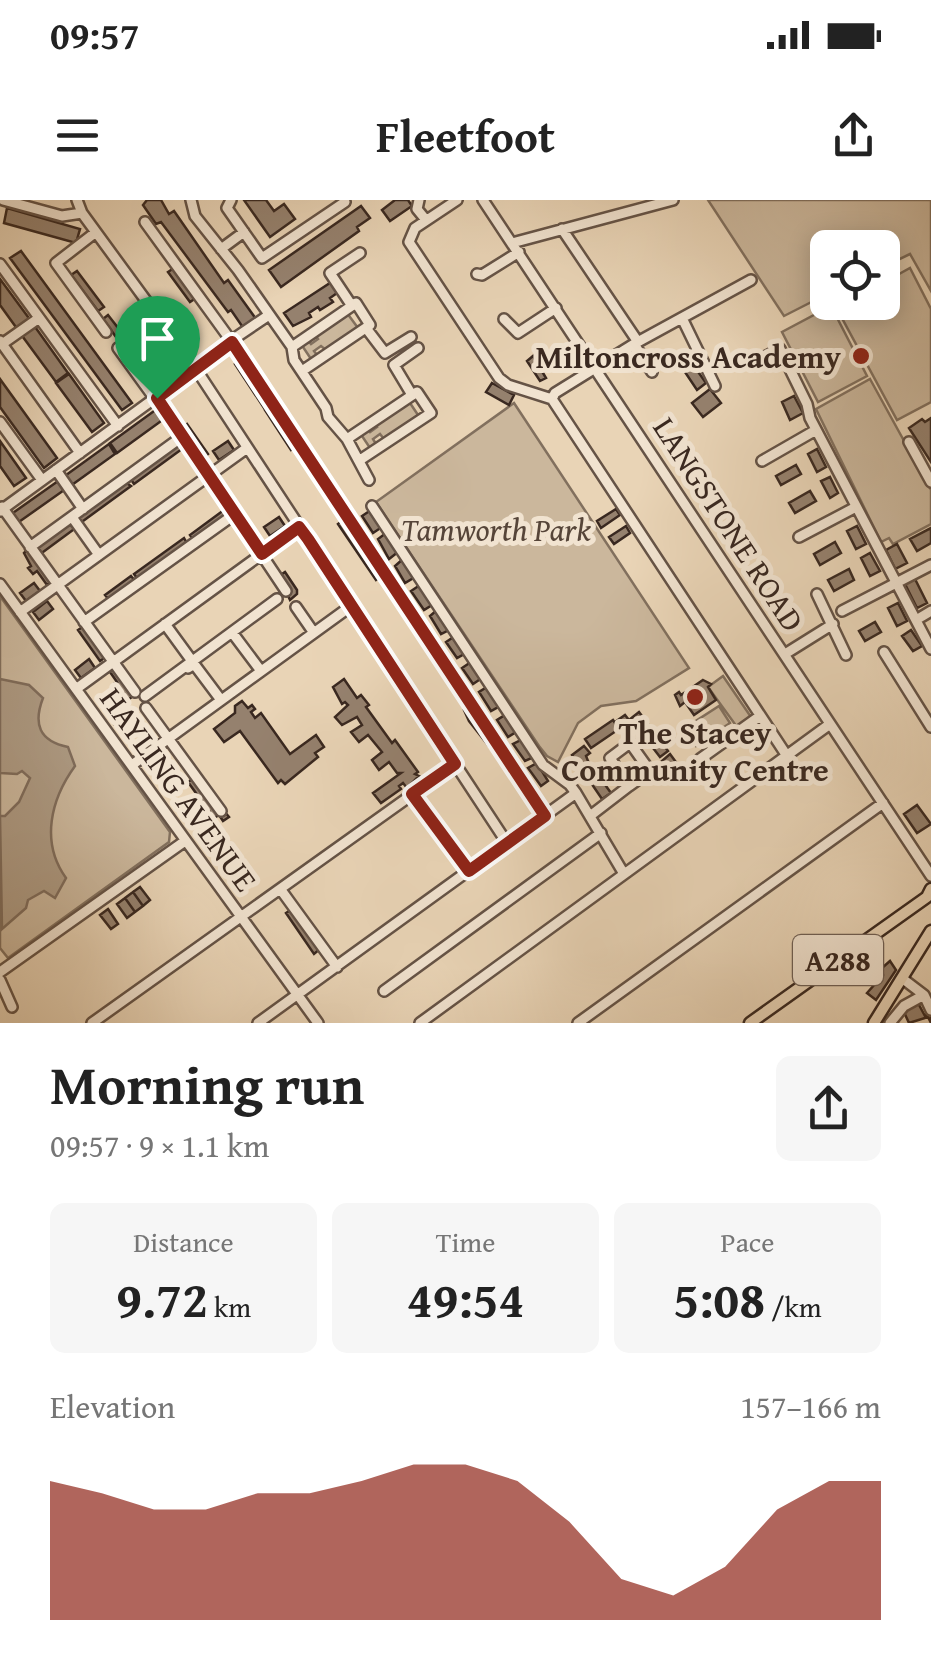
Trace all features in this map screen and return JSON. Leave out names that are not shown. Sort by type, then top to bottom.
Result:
[{"type":"main road","name":"A288","points":[[750,1023],[930,898]]},
{"type":"main road","points":[[874,1023],[931,932]]},
{"type":"street","points":[[3,200],[62,216],[82,213]]},
{"type":"street","points":[[77,200],[82,213],[196,370],[507,843]]},
{"type":"street","points":[[191,200],[194,216],[292,348],[328,417],[347,439],[369,480]]},
{"type":"street","points":[[231,200],[227,208],[262,258],[346,202]]},
{"type":"street","points":[[420,200],[417,208],[426,220]]},
{"type":"street","points":[[457,200],[415,228],[409,242],[499,378],[552,399],[786,756]]},
{"type":"street","name":"LANGSTONE ROAD","points":[[483,200],[931,876]]},
{"type":"street","points":[[481,278],[516,248],[562,230],[673,200]]},
{"type":"street","points":[[146,222],[234,340],[545,816]]},
{"type":"street","points":[[562,230],[652,372]]},
{"type":"street","points":[[96,232],[56,263],[106,332]]},
{"type":"street","points":[[221,248],[244,232]]},
{"type":"street","points":[[352,306],[330,273],[360,254]]},
{"type":"street","points":[[0,264],[118,426]]},
{"type":"street","points":[[552,399],[555,393],[636,343],[751,280]]},
{"type":"street","points":[[292,348],[356,303],[370,325],[302,371]]},
{"type":"street","points":[[504,319],[518,333],[556,308]]},
{"type":"street","points":[[222,644],[279,601],[140,694],[1,508],[270,315]]},
{"type":"street","points":[[39,318],[1,342],[80,453]]},
{"type":"street","points":[[682,318],[716,386]]},
{"type":"street","points":[[366,328],[385,353],[411,336]]},
{"type":"street","points":[[118,348],[183,436],[286,591]]},
{"type":"street","points":[[412,395],[394,365],[418,348]]},
{"type":"street","points":[[753,363],[780,349],[816,430],[931,649]]},
{"type":"street","points":[[347,439],[417,392],[430,413],[360,460]]},
{"type":"street","points":[[0,422],[42,480]]},
{"type":"street","points":[[762,460],[816,430]]},
{"type":"street","points":[[30,548],[183,436]]},
{"type":"street","points":[[909,442],[931,482]]},
{"type":"street","points":[[20,612],[247,448]]},
{"type":"street","points":[[56,470],[83,509]]},
{"type":"street","points":[[372,506],[543,765],[576,793],[624,874]]},
{"type":"street","points":[[799,537],[856,507]]},
{"type":"street","points":[[84,622],[235,514]]},
{"type":"street","points":[[72,517],[99,555]]},
{"type":"street","points":[[76,689],[299,527]]},
{"type":"street","points":[[842,611],[931,565]]},
{"type":"street","name":"HAYLING AVENUE","points":[[0,584],[318,1023]]},
{"type":"street","points":[[817,594],[846,656]]},
{"type":"street","points":[[132,765],[350,606]]},
{"type":"street","points":[[296,607],[314,633]]},
{"type":"street","points":[[916,620],[931,611]]},
{"type":"street","points":[[165,624],[192,661]]},
{"type":"street","points":[[785,654],[833,624]]},
{"type":"street","points":[[234,635],[261,671]]},
{"type":"street","points":[[884,652],[931,727]]},
{"type":"street","points":[[158,691],[194,664],[221,700]]},
{"type":"street","points":[[146,708],[222,811]]},
{"type":"street","points":[[700,759],[760,716]]},
{"type":"street","points":[[426,1021],[830,724]]},
{"type":"street","points":[[590,816],[650,772],[630,743],[610,758],[630,786]]},
{"type":"street","points":[[92,1023],[455,764]]},
{"type":"street","points":[[258,1023],[576,793]]},
{"type":"street","points":[[412,794],[469,871]]},
{"type":"street","points":[[578,1023],[883,803]]},
{"type":"street","points":[[384,991],[601,833]]},
{"type":"street","points":[[0,972],[185,841]]},
{"type":"street","points":[[281,890],[337,966]]},
{"type":"street","points":[[903,979],[924,995],[931,1010]]},
{"type":"street","points":[[0,980],[12,1007]]},
{"type":"street","points":[[890,1023],[904,1006],[924,995]]},
{"type":"green space","points":[[708,200],[931,200],[931,291],[910,254],[900,259],[900,230],[810,230],[810,303],[784,316]]},
{"type":"green space","points":[[910,268],[931,309],[931,402],[897,420],[843,320],[900,320],[900,274]]},
{"type":"green space","points":[[347,313],[358,328],[326,350],[321,346],[311,359],[301,344],[307,339],[311,344],[318,339],[315,335]]},
{"type":"green space","points":[[810,317],[838,320],[867,376],[818,402],[782,332]]},
{"type":"green space","points":[[870,379],[931,490],[931,524],[893,544],[889,538],[881,542],[816,409]]},
{"type":"green space","points":[[408,400],[418,415],[384,439],[380,434],[370,448],[360,433],[366,428],[370,432],[377,427],[374,423]]},
{"type":"green space","name":"Tamworth Park","points":[[514,403],[689,668],[636,701],[601,706],[578,723],[558,762],[539,746],[376,502]]},
{"type":"green space","points":[[0,596],[170,832],[169,842],[8,958],[0,948]]},
{"type":"green space","points":[[723,676],[751,717],[737,727],[708,687]]},
{"type":"green space","points":[[719,706],[730,723],[696,746],[685,728]]},
{"type":"shaded area","points":[[0,679],[29,685],[43,698],[41,730],[50,740],[68,747],[75,766],[60,792],[52,821],[53,850],[66,878],[55,898],[44,891],[28,900],[26,908],[2,929],[0,816],[19,802],[30,778],[22,771],[0,773]]},
{"type":"building","points":[[147,200],[161,200],[169,214],[174,211],[224,283],[228,280],[256,319],[244,329],[161,222],[156,224],[143,205]]},
{"type":"building","points":[[244,200],[266,200],[274,211],[284,204],[295,219],[270,237]]},
{"type":"building","points":[[395,200],[408,200],[412,206],[390,221],[382,210]]},
{"type":"building","points":[[361,206],[370,218],[357,227],[359,231],[281,287],[269,270]]},
{"type":"building","points":[[7,208],[80,229],[76,243],[4,223]]},
{"type":"building","points":[[21,251],[132,403],[122,410],[10,258]]},
{"type":"building","points":[[174,268],[196,298],[190,302],[168,272]]},
{"type":"building","points":[[77,271],[104,307],[98,311],[71,275]]},
{"type":"building","points":[[0,279],[31,321],[18,330],[0,305]]},
{"type":"building","points":[[333,281],[340,291],[330,298],[333,302],[320,310],[318,307],[309,313],[311,317],[293,326],[284,313]]},
{"type":"building","points":[[108,315],[122,333],[116,337],[103,319]]},
{"type":"building","points":[[33,324],[68,373],[56,382],[20,333]]},
{"type":"building","points":[[533,356],[546,378],[540,381],[527,361]]},
{"type":"building","points":[[241,360],[270,404],[264,408],[235,364]]},
{"type":"building","points":[[143,363],[160,385],[154,390],[137,367]]},
{"type":"building","points":[[694,366],[706,383],[697,390],[685,372]]},
{"type":"building","points":[[69,374],[104,423],[92,432],[56,383]]},
{"type":"building","points":[[0,379],[57,458],[44,468],[0,407]]},
{"type":"building","points":[[492,383],[514,395],[509,405],[486,392]]},
{"type":"building","points":[[710,389],[721,403],[703,417],[692,403]]},
{"type":"building","points":[[794,396],[803,413],[790,420],[782,402]]},
{"type":"building","points":[[161,406],[168,416],[117,453],[110,443]]},
{"type":"building","points":[[271,406],[298,445],[291,450],[265,410]]},
{"type":"building","points":[[931,418],[931,462],[909,428]]},
{"type":"building","points":[[187,424],[208,454],[202,459],[181,428]]},
{"type":"building","points":[[0,441],[26,478],[14,486],[0,466]]},
{"type":"building","points":[[182,441],[186,446],[134,484],[130,478]]},
{"type":"building","points":[[228,441],[234,450],[219,460],[213,451]]},
{"type":"building","points":[[109,444],[115,454],[69,487],[62,478]]},
{"type":"building","points":[[817,449],[826,467],[817,472],[808,454]]},
{"type":"building","points":[[796,465],[801,474],[781,485],[776,476]]},
{"type":"building","points":[[830,477],[838,493],[830,498],[821,481]]},
{"type":"building","points":[[61,479],[67,488],[16,524],[10,515]]},
{"type":"building","points":[[125,482],[131,486],[79,524],[75,518]]},
{"type":"building","points":[[810,491],[816,501],[795,513],[789,503]]},
{"type":"building","points":[[228,507],[232,513],[194,541],[190,535]]},
{"type":"building","points":[[616,509],[620,515],[601,528],[597,521]]},
{"type":"building","points":[[371,510],[382,527],[373,533],[362,516]]},
{"type":"building","points":[[279,517],[285,526],[270,536],[264,527]]},
{"type":"building","points":[[345,519],[383,575],[376,580],[338,524]]},
{"type":"building","points":[[72,520],[77,527],[39,555],[34,548]]},
{"type":"building","points":[[626,526],[630,533],[614,544],[609,537]]},
{"type":"building","points":[[857,526],[866,544],[856,549],[847,531]]},
{"type":"building","points":[[931,528],[931,543],[917,551],[910,539]]},
{"type":"building","points":[[386,533],[398,552],[389,559],[378,539]]},
{"type":"building","points":[[184,538],[188,545],[139,581],[134,574]]},
{"type":"building","points":[[835,542],[841,553],[820,565],[814,554]]},
{"type":"building","points":[[897,544],[907,563],[895,569],[886,550]]},
{"type":"building","points":[[26,551],[52,581],[47,585],[37,571],[33,574],[28,568],[31,566]]},
{"type":"building","points":[[870,553],[880,571],[870,576],[861,558]]},
{"type":"building","points":[[403,559],[415,577],[405,583],[395,566]]},
{"type":"building","points":[[849,569],[854,580],[834,591],[828,580]]},
{"type":"building","points":[[285,572],[297,590],[290,600],[279,576]]},
{"type":"building","points":[[131,576],[136,582],[110,601],[105,595]]},
{"type":"building","points":[[914,577],[927,603],[917,608],[904,582]]},
{"type":"building","points":[[34,583],[40,591],[26,601],[20,593]]},
{"type":"building","points":[[420,585],[432,605],[424,610],[411,591]]},
{"type":"building","points":[[47,601],[53,609],[39,620],[33,612]]},
{"type":"building","points":[[898,603],[907,621],[897,626],[888,608]]},
{"type":"building","points":[[437,610],[449,630],[441,634],[430,616]]},
{"type":"building","points":[[875,622],[881,632],[865,641],[859,631]]},
{"type":"building","points":[[84,626],[106,657],[100,661],[78,630]]},
{"type":"building","points":[[911,630],[922,646],[913,651],[902,636]]},
{"type":"building","points":[[455,636],[466,653],[457,658],[446,642]]},
{"type":"building","points":[[89,659],[95,668],[81,678],[75,670]]},
{"type":"building","points":[[471,662],[482,678],[473,684],[462,668]]},
{"type":"building","points":[[114,669],[133,696],[128,700],[110,672]]},
{"type":"building","points":[[344,679],[357,698],[361,695],[369,705],[366,707],[392,743],[395,740],[418,772],[415,774],[419,776],[407,788],[403,783],[401,789],[381,803],[373,793],[401,773],[389,762],[379,770],[372,760],[382,752],[368,735],[359,742],[351,732],[362,725],[357,717],[342,725],[335,717],[348,705],[342,704],[333,687]]},
{"type":"building","name":"The Stacey Community Centre","points":[[703,680],[711,684],[708,687],[716,700],[694,715],[685,702],[680,706],[675,695]]},
{"type":"building","points":[[487,687],[500,706],[491,711],[479,692]]},
{"type":"building","points":[[242,701],[248,708],[252,705],[255,718],[261,713],[290,754],[316,735],[324,747],[315,753],[318,757],[285,784],[281,780],[278,783],[240,731],[224,742],[214,729],[235,713],[235,706]]},
{"type":"building","points":[[471,706],[497,747],[492,750],[469,721],[464,710]]},
{"type":"building","points":[[131,708],[135,713],[116,727],[112,721]]},
{"type":"building","points":[[639,712],[668,751],[660,757],[633,722],[621,730],[615,722],[625,715],[629,720]]},
{"type":"building","points":[[505,715],[516,732],[508,737],[497,720]]},
{"type":"building","points":[[613,720],[619,729],[591,748],[585,739]]},
{"type":"building","points":[[523,739],[534,757],[525,761],[513,744]]},
{"type":"building","points":[[584,746],[590,753],[586,756],[588,761],[611,793],[602,799],[572,755]]},
{"type":"building","points":[[159,753],[165,762],[150,773],[146,767]]},
{"type":"building","points":[[670,754],[681,769],[672,775],[662,761]]},
{"type":"building","points":[[537,763],[548,781],[541,786],[528,768]]},
{"type":"building","points":[[194,778],[229,817],[223,821],[219,815],[214,818],[188,782]]},
{"type":"building","points":[[917,805],[931,824],[917,833],[904,814]]},
{"type":"building","points":[[140,887],[150,900],[143,906],[133,892]]},
{"type":"building","points":[[133,892],[143,906],[135,912],[125,898]]},
{"type":"building","points":[[125,898],[135,912],[127,918],[117,904]]},
{"type":"building","points":[[108,909],[118,924],[111,929],[100,915]]},
{"type":"building","points":[[292,909],[321,948],[314,954],[286,913]]},
{"type":"building","points":[[890,961],[896,970],[876,1000],[867,993]]},
{"type":"building","points":[[918,1003],[925,1016],[931,1010],[931,1023],[928,1017],[909,1023],[903,1010]]},
{"type":"place","name":"Miltoncross Academy","points":[[861,356]]},
{"type":"place","name":"The Stacey Community Centre","points":[[695,697]]},
{"type":"route","points":[[232,342],[545,816],[469,871],[412,794],[455,764],[308,539],[299,527],[262,554],[157,398],[232,342]]}]
